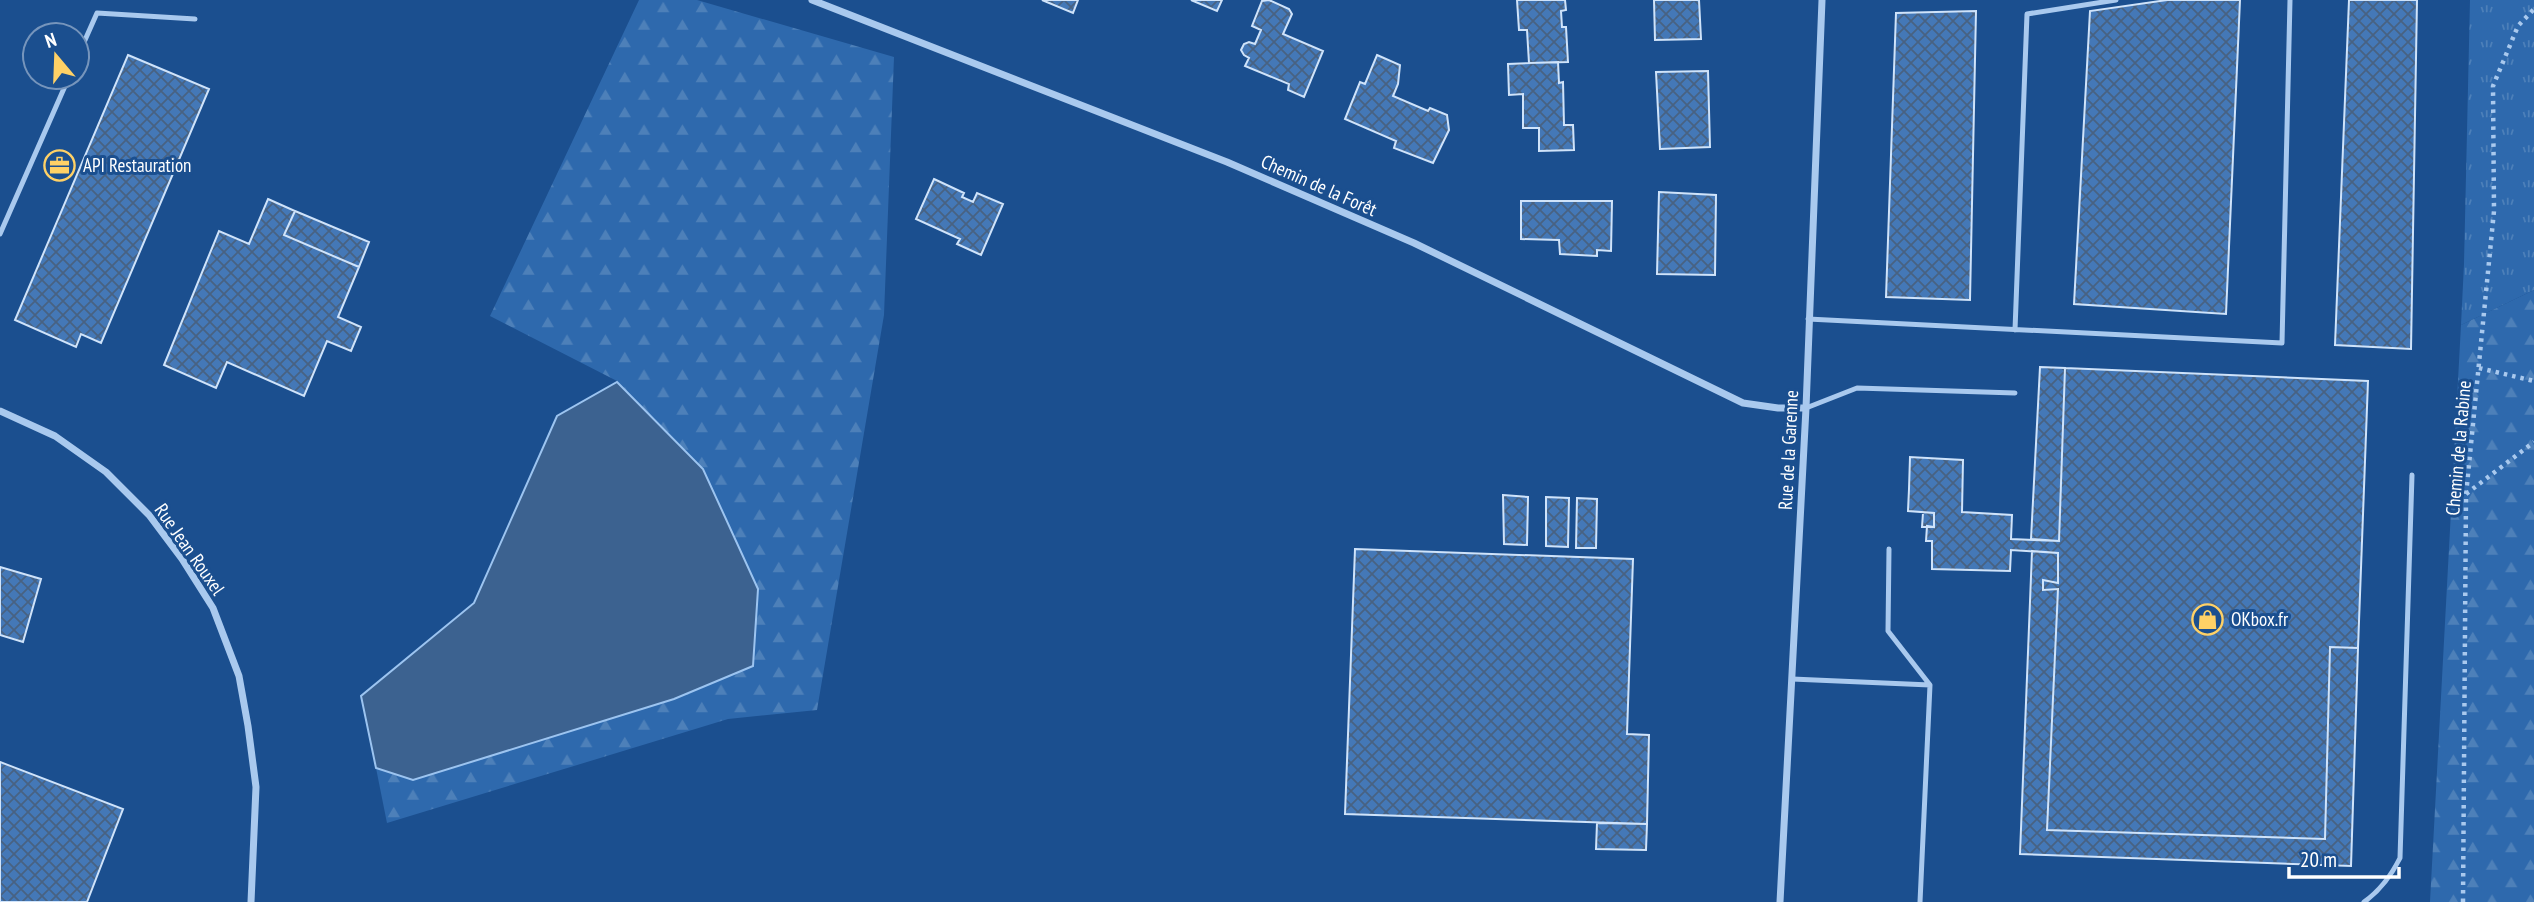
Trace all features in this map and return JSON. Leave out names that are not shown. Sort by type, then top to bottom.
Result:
[{"type":"street","name":"Chemin de la Forêt","points":[[812,0],[993,73],[1227,162],[1414,243],[1743,403],[1778,408],[1806,408]]},
{"type":"street","name":"Rue de la Garenne","points":[[1780,902],[1806,408],[1822,0]]},
{"type":"street","name":"Rue Jean Rouxel","points":[[0,411],[55,436],[106,472],[149,514],[213,608],[239,676],[248,726],[256,788],[251,902]]},
{"type":"lane","points":[[2015,330],[2027,14],[2116,0]]},
{"type":"lane","points":[[1808,319],[2282,343],[2290,0]]},
{"type":"lane","points":[[91,26],[97,13],[195,19]]},
{"type":"lane","points":[[0,234],[63,91]]},
{"type":"lane","points":[[1806,408],[1857,388],[2015,393]]},
{"type":"lane","points":[[2364,902],[2375,895],[2390,878],[2400,858],[2412,475]]},
{"type":"lane","points":[[1889,549],[1888,631],[1930,685],[1920,902]]},
{"type":"lane","points":[[1792,679],[1930,685]]},
{"type":"path","name":"Chemin de la Rabine","points":[[2463,902],[2466,495],[2494,211],[2493,86],[2518,26],[2534,9]]},
{"type":"path","points":[[2479,368],[2534,381]]},
{"type":"path","points":[[2466,495],[2534,442]]},
{"type":"green space","points":[[639,0],[697,0],[894,57],[884,315],[817,710],[728,719],[387,823],[376,768],[413,780],[703,469],[617,381],[490,316]]},
{"type":"green space","points":[[2470,0],[2534,0],[2534,290],[2461,325],[2464,264]]},
{"type":"green space","points":[[2534,290],[2534,902],[2430,902],[2461,325]]},
{"type":"shaded area","points":[[617,382],[703,469],[758,589],[753,666],[674,699],[413,780],[376,768],[361,696],[474,603],[557,416]]},
{"type":"building","points":[[1042,0],[1078,0],[1073,13]]},
{"type":"building","points":[[1191,0],[1222,0],[1217,11]]},
{"type":"building","points":[[1269,0],[1289,9],[1292,14],[1283,34],[1323,51],[1304,97],[1288,90],[1289,84],[1245,66],[1249,58],[1241,50],[1244,44],[1255,44],[1261,30],[1252,26],[1262,1]]},
{"type":"building","points":[[1517,0],[1565,0],[1566,10],[1561,11],[1562,27],[1566,27],[1568,62],[1529,63],[1527,30],[1519,30]]},
{"type":"building","points":[[1654,0],[1699,0],[1701,39],[1655,40]]},
{"type":"building","points":[[2167,0],[2240,0],[2226,314],[2074,304],[2090,11]]},
{"type":"building","points":[[2349,0],[2417,0],[2411,349],[2335,345]]},
{"type":"building","points":[[1976,11],[1970,300],[1886,297],[1896,13]]},
{"type":"building","points":[[128,55],[209,89],[101,343],[81,334],[76,347],[15,320]]},
{"type":"building","points":[[1377,55],[1400,65],[1398,84],[1393,96],[1428,111],[1430,108],[1447,115],[1449,130],[1433,163],[1394,148],[1396,141],[1345,119],[1360,82],[1365,84]]},
{"type":"building","points":[[1558,62],[1559,83],[1563,82],[1564,125],[1573,125],[1574,150],[1539,151],[1539,128],[1523,128],[1523,94],[1509,95],[1508,64]]},
{"type":"building","points":[[1708,71],[1710,147],[1660,149],[1656,72]]},
{"type":"building","points":[[934,179],[964,193],[962,197],[973,202],[977,193],[1003,204],[981,255],[957,244],[960,239],[916,219]]},
{"type":"building","points":[[1659,192],[1716,195],[1715,275],[1657,274]]},
{"type":"building","points":[[268,199],[295,211],[284,235],[359,267],[338,317],[361,327],[351,351],[327,341],[304,396],[227,362],[216,388],[164,365],[219,231],[249,244]]},
{"type":"building","points":[[1521,201],[1612,201],[1611,251],[1597,250],[1597,256],[1560,254],[1559,240],[1521,239]]},
{"type":"building","points":[[295,211],[369,242],[359,267],[284,235]]},
{"type":"building","points":[[2040,367],[2065,368],[2059,541],[2031,539]]},
{"type":"building","name":"OKbox.fr","points":[[2065,368],[2368,381],[2358,648],[2330,647],[2325,839],[2047,830],[2058,589],[2043,590],[2043,580],[2058,583],[2058,553],[2011,550],[2010,571],[1932,569],[1932,541],[1926,541],[1927,526],[1934,527],[1934,513],[1908,511],[1910,457],[1963,460],[1962,512],[2012,515],[2011,539],[2059,541]]},
{"type":"building","points":[[1503,495],[1528,497],[1527,545],[1504,544]]},
{"type":"building","points":[[1546,497],[1569,498],[1568,547],[1546,546]]},
{"type":"building","points":[[1577,498],[1597,499],[1596,548],[1576,548]]},
{"type":"building","points":[[1923,513],[1934,513],[1934,527],[1922,527]]},
{"type":"building","points":[[1355,549],[1633,559],[1627,734],[1649,735],[1647,824],[1345,814]]},
{"type":"building","points":[[2032,551],[2058,553],[2058,583],[2043,580],[2043,590],[2058,589],[2047,830],[2325,839],[2330,647],[2358,648],[2351,866],[2020,854]]},
{"type":"building","points":[[0,567],[41,579],[23,642],[0,635]]},
{"type":"building","points":[[0,762],[123,809],[87,902],[0,902]]},
{"type":"building","points":[[1597,823],[1647,824],[1646,850],[1596,849]]},
{"type":"place","name":"API Restauration","points":[[60,165]]},
{"type":"place","name":"OKbox.fr","points":[[2208,619]]}]
